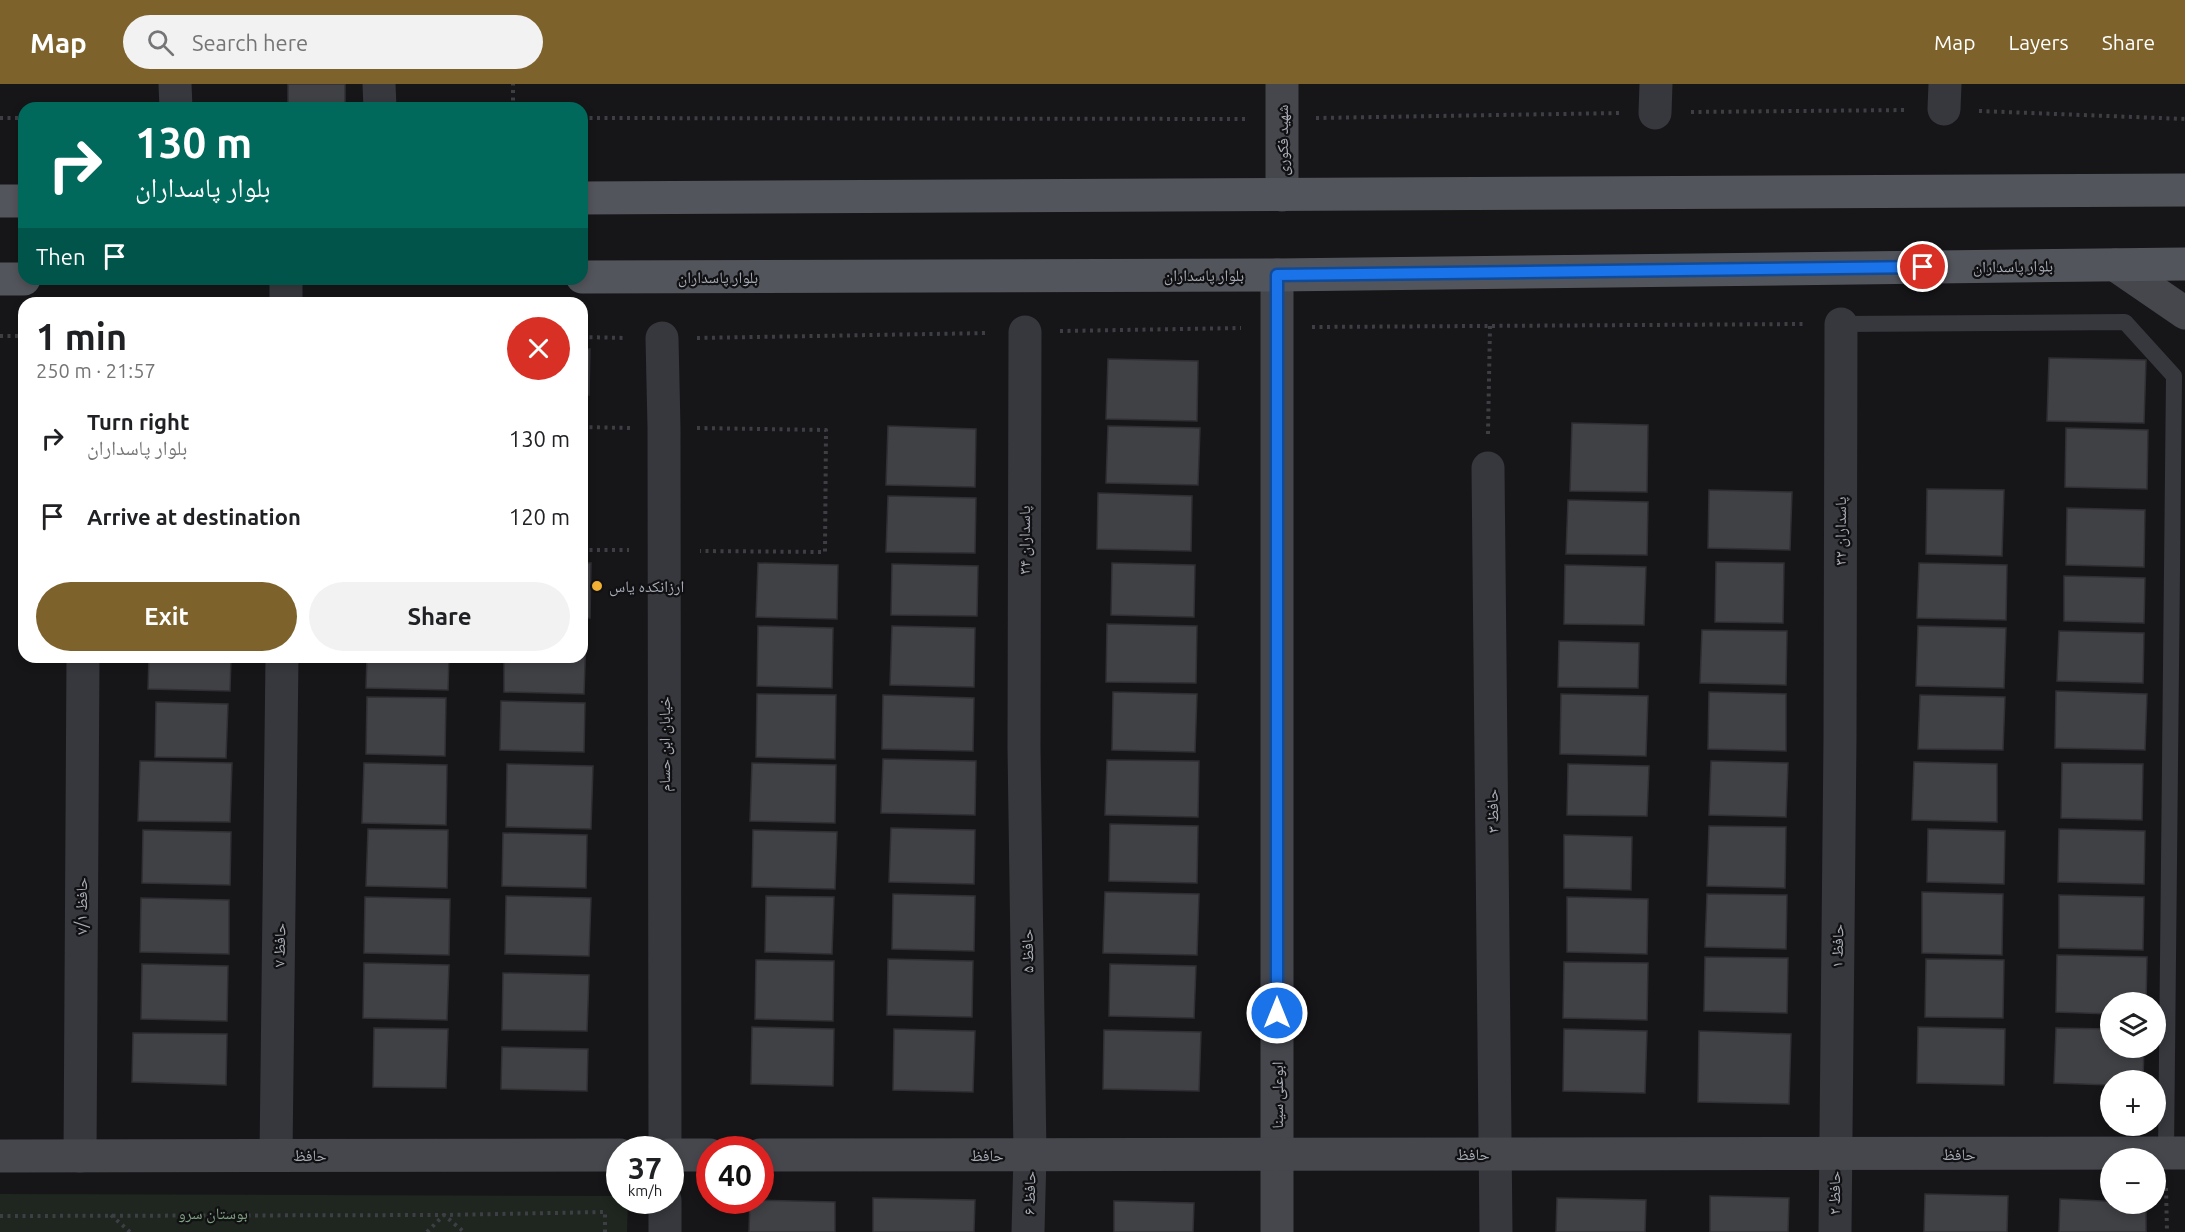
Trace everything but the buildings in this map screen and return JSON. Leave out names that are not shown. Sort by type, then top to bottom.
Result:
[{"type":"main road","points":[[588,198],[2185,190]]},
{"type":"main road","points":[[0,201],[18,201]]},
{"type":"main road","name":"بلوار پاسداران","points":[[588,277],[1277,275],[2185,264]]},
{"type":"main road","points":[[0,279],[18,279]]},
{"type":"street","points":[[176,84],[176,102]]},
{"type":"street","points":[[379,84],[380,102]]},
{"type":"street","name":"شهید فکوری","points":[[1281,84],[1282,195]]},
{"type":"street","points":[[2115,265],[2185,314]]},
{"type":"street","name":"ابوعلی سینا","points":[[1277,275],[1277,1232]]},
{"type":"street","name":"پاسداران ۳۲","points":[[1840,324],[1840,738]]},
{"type":"street","name":"پاسداران ۳۴","points":[[1024,332],[1024,748]]},
{"type":"street","name":"خیابان ابن حسام","points":[[662,338],[665,1136]]},
{"type":"street","name":"حافظ ۳","points":[[1488,468],[1496,1232]]},
{"type":"street","name":"حافظ ۷/۱","points":[[80,1156],[83,663]]},
{"type":"street","name":"حافظ ۷","points":[[276,1155],[282,663]]},
{"type":"street","name":"حافظ ۱","points":[[1834,1154],[1840,738]]},
{"type":"street","name":"حافظ ۵","points":[[1024,748],[1030,1155]]},
{"type":"street","name":"حافظ","points":[[774,1155],[2176,1153]]},
{"type":"street","name":"حافظ ۲","points":[[1834,1154],[1835,1232]]},
{"type":"street","name":"حافظ","points":[[0,1156],[606,1155]]},
{"type":"street","name":"حافظ ۶","points":[[1029,1232],[1030,1155]]},
{"type":"street","points":[[665,1214],[665,1232]]},
{"type":"lane","points":[[1840,324],[2125,322],[2174,376],[2176,1153]]},
{"type":"path","points":[[513,84],[513,102]]},
{"type":"path","points":[[588,118],[1282,119],[1655,98],[1944,97],[2185,119]]},
{"type":"path","points":[[0,118],[18,118]]},
{"type":"path","points":[[588,338],[1277,327],[1840,324]]},
{"type":"path","points":[[1488,468],[1490,326]]},
{"type":"path","points":[[0,336],[18,336]]},
{"type":"path","points":[[588,427],[826,429],[825,552],[588,550]]},
{"type":"path","points":[[2167,1232],[2176,1153]]},
{"type":"path","points":[[0,1216],[444,1215],[605,1212],[605,1232]]},
{"type":"path","points":[[111,1215],[130,1232]]},
{"type":"path","points":[[427,1232],[444,1215]]},
{"type":"path","points":[[444,1215],[464,1232]]},
{"type":"green space","name":"بوستان سرو","points":[[0,1194],[606,1196],[606,1214],[628,1214],[627,1232],[0,1232]]},
{"type":"place","name":"ارزانکده یاس","points":[[597,586]]},
{"type":"route","points":[[1277,1013],[1277,275],[1923,267]]}]
